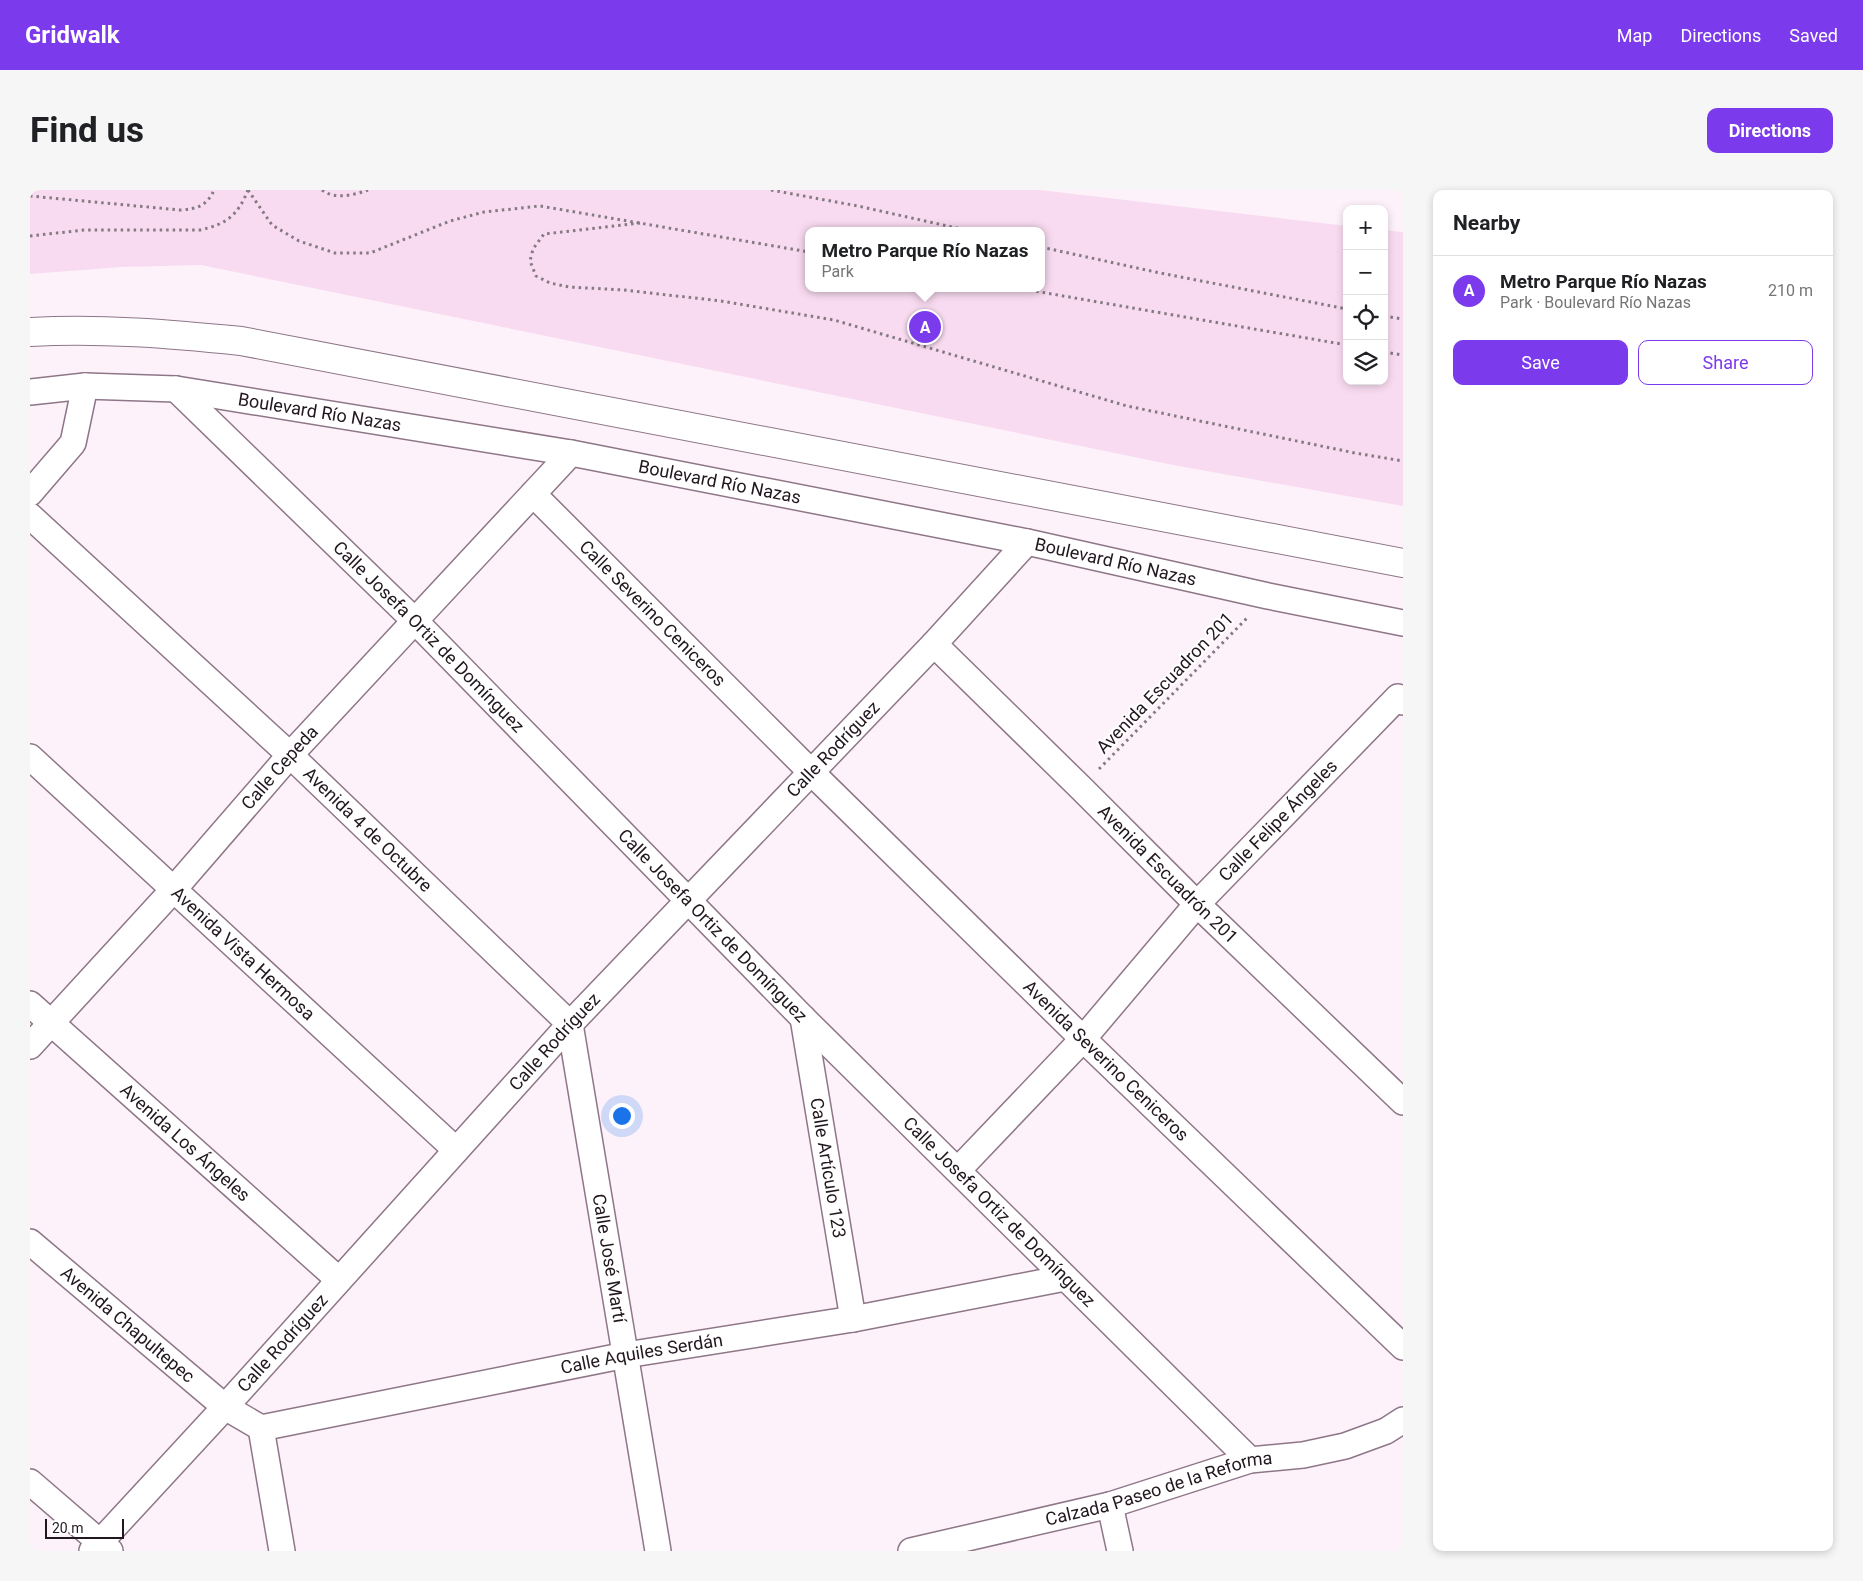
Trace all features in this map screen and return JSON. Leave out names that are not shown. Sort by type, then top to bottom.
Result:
[{"type":"main road","points":[[30,332],[150,332],[241,341],[1403,563]]},
{"type":"street","name":"Boulevard Río Nazas","points":[[30,392],[85,386],[176,389],[571,453],[1027,542],[1268,596],[1403,622]]},
{"type":"street","points":[[30,493],[73,443],[85,386]]},
{"type":"street","name":"Calle Josefa Ortiz de Domínguez","points":[[176,389],[415,621],[803,1018],[1250,1460]]},
{"type":"street","points":[[533,494],[571,453]]},
{"type":"street","name":"Calle Cepeda","points":[[30,1046],[174,890],[290,755],[533,494]]},
{"type":"street","name":"Calle Severino Ceniceros","points":[[533,494],[811,772]]},
{"type":"street","name":"Avenida 4 de Octubre","points":[[30,516],[290,755],[570,1024]]},
{"type":"street","name":"Calle Rodríguez","points":[[101,1548],[225,1407],[570,1024],[934,644],[1027,542]]},
{"type":"street","name":"Avenida Escuadrón 201","points":[[934,644],[1082,788],[1197,904],[1403,1102]]},
{"type":"street","name":"Calle Felipe Ángeles","points":[[958,1170],[1083,1039],[1197,904],[1400,699]]},
{"type":"street","name":"Avenida Vista Hermosa","points":[[30,757],[456,1150]]},
{"type":"street","name":"Avenida Severino Ceniceros","points":[[811,772],[1083,1039],[1403,1347]]},
{"type":"street","name":"Avenida Los Ángeles","points":[[30,1004],[339,1280]]},
{"type":"street","name":"Calle Artículo 123","points":[[803,1018],[853,1319]]},
{"type":"street","name":"Calle José Martí","points":[[570,1024],[658,1551]]},
{"type":"street","name":"Avenida Chapultepec","points":[[30,1242],[225,1407]]},
{"type":"street","name":"Calle Aquiles Serdán","points":[[261,1428],[626,1355],[853,1319],[1065,1278]]},
{"type":"street","points":[[225,1407],[261,1428],[282,1551]]},
{"type":"street","name":"Calzada Paseo de la Reforma","points":[[911,1551],[1110,1504],[1250,1460],[1303,1455],[1345,1446],[1386,1431],[1403,1420]]},
{"type":"street","points":[[30,1482],[101,1548]]},
{"type":"street","points":[[1110,1504],[1120,1551]]},
{"type":"path","points":[[30,196],[180,210],[196,209],[204,205],[214,190]]},
{"type":"path","points":[[248,190],[272,225],[299,241],[335,253],[370,253],[450,221],[484,212],[540,206],[805,251]]},
{"type":"path","points":[[30,236],[84,230],[200,230],[217,226],[231,218],[242,205],[248,190]]},
{"type":"path","points":[[322,190],[325,193],[349,197],[368,190]]},
{"type":"path","points":[[771,190],[858,206],[952,227]]},
{"type":"path","points":[[640,223],[544,234],[533,249],[530,261],[536,276],[550,283],[569,286],[720,301],[834,320],[1127,406],[1355,453],[1403,461]]},
{"type":"path","points":[[1045,248],[1160,273],[1343,308]]},
{"type":"path","points":[[1040,292],[1343,345]]},
{"type":"path","points":[[1388,317],[1403,320]]},
{"type":"path","points":[[1388,353],[1403,355]]},
{"type":"path","name":"Avenida Escuadron 201","points":[[1082,788],[1268,596]]},
{"type":"shaded area","points":[[30,190],[1040,190],[1343,226],[1343,385],[1388,385],[1388,230],[1403,232],[1403,506],[1173,465],[201,265],[122,267],[30,274]]},
{"type":"place","name":"Metro Parque Río Nazas","points":[[925,327]]}]
